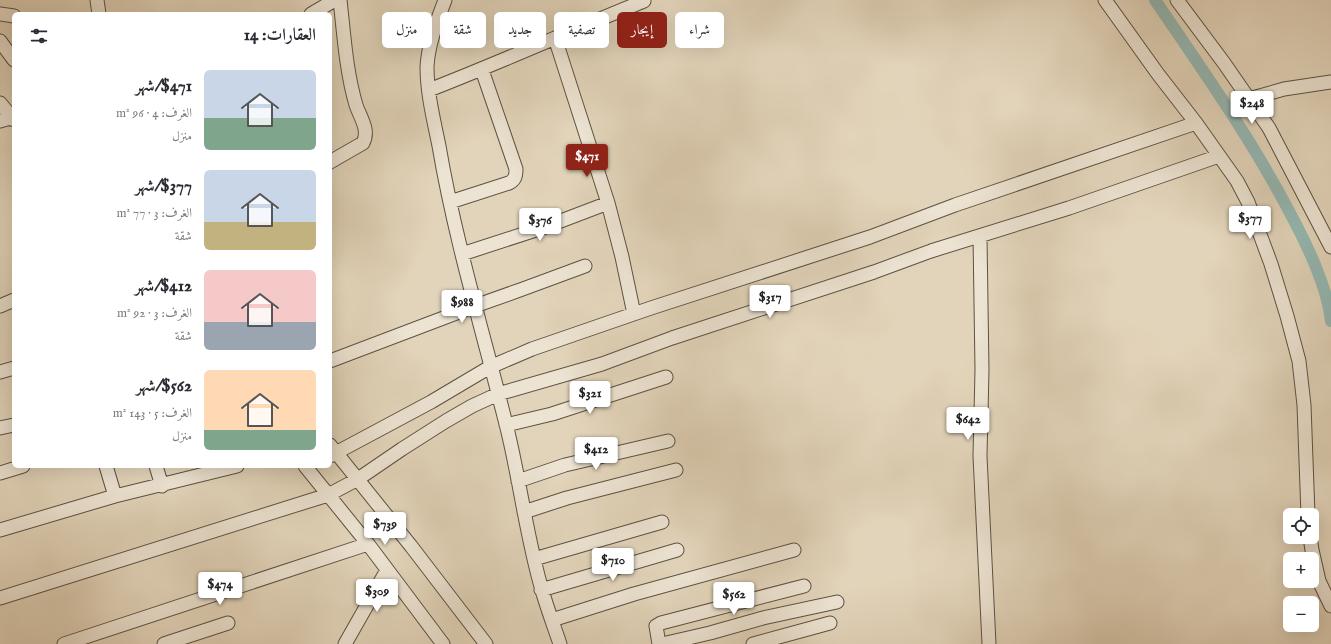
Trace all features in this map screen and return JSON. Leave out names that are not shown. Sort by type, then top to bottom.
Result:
[{"type":"street","points":[[98,0],[100,12]]},
{"type":"street","points":[[314,12],[335,0]]},
{"type":"street","points":[[332,161],[363,143],[366,137],[366,132],[356,106],[351,84],[340,0]]},
{"type":"street","points":[[445,0],[436,24],[427,67],[429,90],[442,164],[462,254],[506,425],[534,559],[542,590],[560,644]]},
{"type":"street","points":[[1105,0],[1158,74],[1196,123],[1236,181],[1248,202],[1260,233],[1287,316],[1299,361],[1304,405],[1308,508]]},
{"type":"street","points":[[1177,0],[1224,63],[1269,128],[1331,247]]},
{"type":"street","points":[[609,16],[644,1]]},
{"type":"street","points":[[0,14],[12,16]]},
{"type":"street","points":[[429,90],[482,70],[554,38]]},
{"type":"street","points":[[0,41],[12,57]]},
{"type":"street","points":[[558,48],[608,203],[622,257],[634,314]]},
{"type":"street","points":[[450,202],[509,183],[514,180],[516,176],[516,169],[482,70]]},
{"type":"street","points":[[1249,99],[1284,89],[1331,82]]},
{"type":"street","points":[[0,103],[10,119]]},
{"type":"street","points":[[486,644],[358,479],[332,452],[431,402],[490,367],[532,349],[870,237],[955,205],[1196,123]]},
{"type":"street","points":[[0,598],[328,495],[358,479],[424,434],[472,406],[498,394],[602,364],[672,338],[867,274],[931,251],[1069,208],[1219,156]]},
{"type":"street","points":[[462,254],[545,227],[608,203]]},
{"type":"street","points":[[980,236],[982,370],[980,456],[989,644]]},
{"type":"street","points":[[332,360],[585,266]]},
{"type":"street","points":[[0,306],[12,301]]},
{"type":"street","points":[[0,372],[12,369]]},
{"type":"street","points":[[506,425],[552,414],[666,377]]},
{"type":"street","points":[[0,428],[12,425]]},
{"type":"street","points":[[518,481],[565,466],[668,441]]},
{"type":"street","points":[[0,473],[17,468]]},
{"type":"street","points":[[107,468],[115,496]]},
{"type":"street","points":[[157,468],[162,486]]},
{"type":"street","points":[[0,530],[115,496],[162,486],[230,468]]},
{"type":"street","points":[[310,468],[328,495],[368,544],[443,644]]},
{"type":"street","points":[[524,512],[566,498],[676,470]]},
{"type":"street","points":[[534,559],[662,522]]},
{"type":"street","points":[[64,644],[368,544]]},
{"type":"street","points":[[1311,544],[1319,581],[1331,606]]},
{"type":"street","points":[[542,590],[677,550]]},
{"type":"street","points":[[552,620],[648,590],[794,550]]},
{"type":"street","points":[[345,644],[387,570]]},
{"type":"street","points":[[659,644],[656,626],[661,623],[804,586]]},
{"type":"street","points":[[662,644],[710,633],[763,618],[837,602]]},
{"type":"street","points":[[753,644],[830,623]]},
{"type":"street","points":[[164,644],[228,624]]},
{"type":"waterway","points":[[1155,0],[1225,104],[1296,223],[1315,264],[1329,307],[1331,321]]}]
